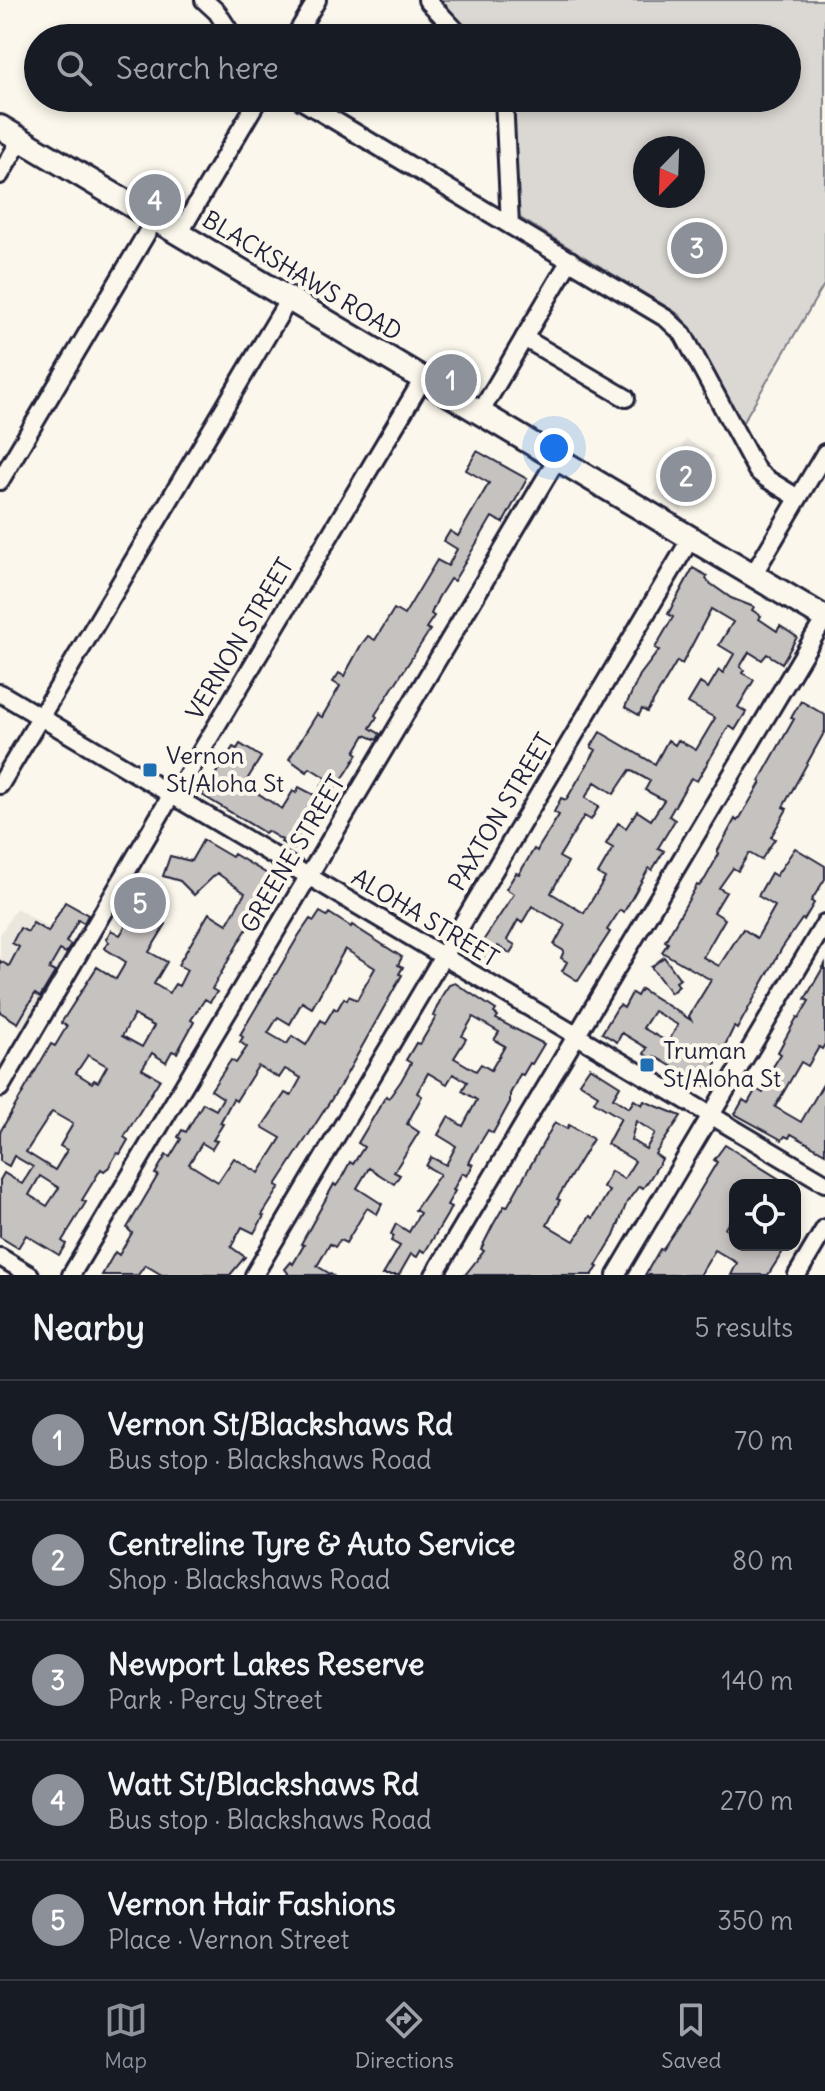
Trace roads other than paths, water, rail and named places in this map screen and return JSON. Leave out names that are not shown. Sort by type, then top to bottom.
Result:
[{"type":"main road","name":"BLACKSHAWS ROAD","points":[[0,127],[825,618]]},
{"type":"street","points":[[204,0],[225,24]]},
{"type":"street","points":[[302,24],[317,0]]},
{"type":"street","points":[[427,0],[450,24]]},
{"type":"street","points":[[179,234],[251,112]]},
{"type":"street","points":[[320,112],[675,325],[757,471],[798,498]]},
{"type":"street","points":[[505,112],[510,225]]},
{"type":"street","points":[[0,175],[21,139]]},
{"type":"street","points":[[0,481],[155,219]]},
{"type":"street","points":[[480,413],[570,260]]},
{"type":"street","points":[[0,785],[289,299]]},
{"type":"street","points":[[524,338],[626,398]]},
{"type":"street","name":"VERNON STREET","points":[[0,1088],[423,379]]},
{"type":"street","points":[[753,575],[825,453]]},
{"type":"street","name":"GREENE STREET","points":[[71,1275],[557,459]]},
{"type":"street","name":"PAXTON STREET","points":[[254,1275],[691,538]]},
{"type":"street","points":[[434,1275],[825,618]]},
{"type":"street","name":"ALOHA STREET","points":[[0,693],[825,1183]]},
{"type":"street","points":[[616,1275],[825,923]]},
{"type":"street","points":[[797,1275],[825,1228]]},
{"type":"street","points":[[0,1257],[30,1275]]},
{"type":"place","name":"Watt St/Blackshaws Rd","points":[[155,200]]},
{"type":"place","name":"Newport Lakes Reserve","points":[[697,248]]},
{"type":"place","name":"Vernon St/Blackshaws Rd","points":[[451,380]]},
{"type":"place","name":"Centreline Tyre & Auto Service","points":[[686,476]]},
{"type":"place","name":"Vernon St/Aloha St","points":[[150,770]]},
{"type":"place","name":"Vernon Hair Fashions","points":[[140,903]]},
{"type":"place","name":"Truman St/Aloha St","points":[[647,1065]]}]
